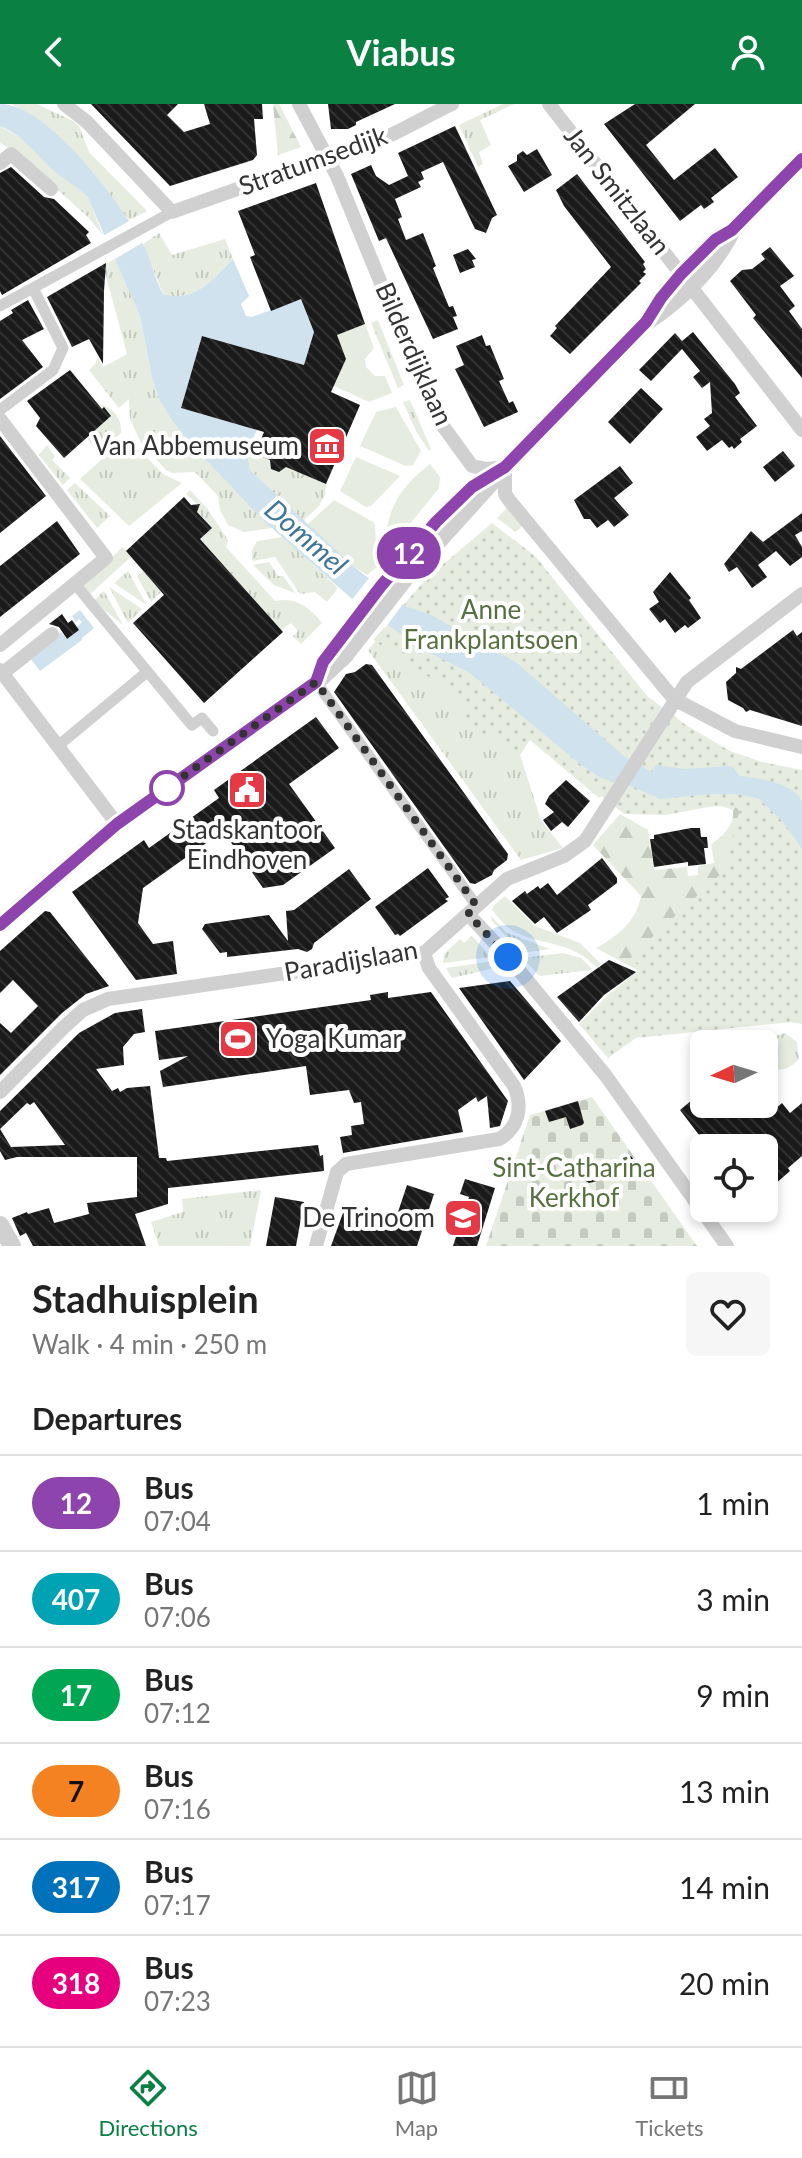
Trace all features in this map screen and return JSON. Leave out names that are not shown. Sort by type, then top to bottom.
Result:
[{"type":"street","points":[[0,306],[172,212],[87,122],[64,104]]},
{"type":"street","points":[[299,104],[330,160]]},
{"type":"street","name":"Stratumsedijk","points":[[172,212],[317,161],[330,160],[452,104]]},
{"type":"street","name":"Jan Smitzlaan","points":[[549,104],[802,430]]},
{"type":"street","points":[[0,163],[11,154],[51,189]]},
{"type":"street","points":[[0,925],[117,824],[316,682],[344,656],[391,594],[505,467],[646,322],[669,307],[723,249],[732,230],[802,159]]},
{"type":"street","name":"Bilderdijklaan","points":[[330,160],[435,415],[472,466],[487,469],[505,467]]},
{"type":"street","points":[[0,410],[53,370],[63,348],[33,288]]},
{"type":"street","points":[[0,419],[106,558],[0,645]]},
{"type":"street","points":[[505,467],[505,494],[674,699],[735,731],[802,747]]},
{"type":"street","points":[[75,584],[192,725],[202,718],[213,731]]},
{"type":"street","name":"Paradijslaan","points":[[0,1092],[83,1010],[108,999],[424,953],[507,879],[564,856],[585,841],[687,682],[802,594]]},
{"type":"street","points":[[52,634],[1,672],[117,824]]},
{"type":"street","points":[[59,745],[147,672]]},
{"type":"street","points":[[316,682],[472,910],[606,1076],[727,1246]]},
{"type":"street","points":[[316,1246],[337,1172],[346,1164],[499,1139],[515,1125],[519,1096],[429,968],[424,953]]},
{"type":"street","points":[[0,1225],[12,1246]]},
{"type":"green space","points":[[11,104],[37,104],[73,121],[79,126],[89,152],[147,211],[129,220],[62,140]]},
{"type":"green space","points":[[273,104],[279,104],[301,147],[278,155]]},
{"type":"green space","points":[[503,104],[514,104],[480,120],[491,145],[479,152],[483,164],[478,167],[459,125]]},
{"type":"green space","points":[[0,126],[28,142],[63,178],[76,185],[88,198],[103,235],[88,217],[14,151],[0,143]]},
{"type":"green space","points":[[159,233],[172,255],[225,239],[233,259],[210,282],[194,292],[174,296],[163,294],[143,244]]},
{"type":"green space","points":[[115,259],[140,316],[152,378],[160,401],[191,444],[273,528],[244,532],[228,525],[220,510],[218,496],[195,472],[172,473],[166,470],[141,443],[130,419],[129,399],[119,408],[89,370],[98,357],[103,367],[127,354],[103,265]]},
{"type":"green space","points":[[378,320],[404,385],[398,388],[371,323]]},
{"type":"green space","points":[[365,324],[374,348],[365,359],[366,367],[375,376],[385,376],[392,393],[369,402],[334,386],[346,359],[337,335]]},
{"type":"green space","points":[[410,400],[431,449],[429,451],[403,402]]},
{"type":"green space","points":[[99,404],[116,414],[121,433],[98,454],[87,438],[111,416]]},
{"type":"green space","points":[[396,407],[421,451],[413,465],[406,466],[360,446],[376,412]]},
{"type":"green space","points":[[127,437],[163,474],[182,483],[129,526],[80,479]]},
{"type":"green space","points":[[47,445],[55,456],[52,460],[70,478],[63,485],[39,455]]},
{"type":"green space","points":[[247,452],[270,460],[271,469],[278,472],[286,467],[326,484],[319,506],[303,521],[250,470]]},
{"type":"green space","points":[[356,457],[400,476],[371,506],[366,507],[340,491]]},
{"type":"green space","points":[[430,464],[440,477],[439,488],[384,556],[387,527],[395,504],[408,484]]},
{"type":"green space","points":[[75,483],[110,516],[97,528],[67,490]]},
{"type":"green space","points":[[190,490],[207,508],[228,540],[226,547],[275,601],[289,600],[302,604],[322,623],[301,644],[293,636],[298,631],[291,623],[281,630],[200,539],[212,528],[196,510],[199,506],[186,494]]},
{"type":"green space","points":[[334,500],[375,526],[377,567],[367,575],[307,525]]},
{"type":"green space","points":[[508,507],[523,525],[516,532],[497,518]]},
{"type":"green space","name":"Anne Frankplantsoen","points":[[492,523],[536,557],[647,696],[686,725],[730,751],[762,762],[802,770],[802,1024],[791,1022],[690,1030],[636,1038],[608,1058],[579,1024],[640,968],[631,957],[725,870],[740,809],[725,804],[665,815],[624,814],[530,739],[518,752],[496,734],[475,737],[456,695],[373,640],[426,579]]},
{"type":"green space","points":[[283,537],[338,588],[327,602],[315,592],[300,594],[275,557],[252,561],[252,550],[257,541]]},
{"type":"green space","points":[[123,547],[131,557],[89,595],[82,585]]},
{"type":"green space","points":[[269,562],[295,593],[274,585],[253,565]]},
{"type":"green space","points":[[128,571],[146,604],[114,583]]},
{"type":"green space","points":[[143,571],[161,592],[151,602],[137,576]]},
{"type":"green space","points":[[109,587],[142,609],[128,623]]},
{"type":"green space","points":[[104,591],[123,625],[93,601]]},
{"type":"green space","points":[[380,636],[609,791],[599,798],[530,740],[520,755],[541,820],[563,848],[521,860],[368,650]]},
{"type":"green space","points":[[734,794],[800,846],[580,1023],[610,993],[639,971],[596,948],[625,927],[635,913],[641,896],[593,845],[620,814],[648,830],[654,870],[687,867],[688,876],[698,875],[698,866],[714,863],[711,844],[727,830],[733,810],[721,806],[654,810]]},
{"type":"green space","points":[[505,896],[535,926],[580,943],[601,964],[597,968],[568,948],[511,930],[492,910]]},
{"type":"green space","points":[[491,916],[507,933],[550,949],[521,953]]},
{"type":"green space","points":[[472,936],[491,957],[443,963],[444,954],[460,939],[464,943]]},
{"type":"green space","points":[[563,953],[581,958],[593,970],[539,976],[523,958]]},
{"type":"green space","points":[[494,961],[499,967],[452,978],[446,968]]},
{"type":"green space","points":[[785,1033],[797,1042],[799,1059],[784,1069],[778,1069],[778,1035]]},
{"type":"green space","name":"Sint-Catharina Kerkhof","points":[[592,1097],[697,1246],[486,1246],[530,1115]]},
{"type":"green space","points":[[261,1190],[250,1246],[159,1246],[151,1222],[183,1212],[182,1199]]},
{"type":"water","name":"Dommel","points":[[0,104],[19,109],[40,121],[62,139],[103,184],[145,248],[163,294],[184,295],[202,288],[233,259],[249,296],[241,304],[246,316],[252,317],[301,299],[314,332],[304,365],[202,336],[181,408],[257,430],[247,452],[250,470],[353,566],[405,606],[431,615],[517,663],[625,757],[652,772],[656,765],[685,769],[729,766],[739,776],[765,780],[793,791],[802,803],[802,849],[784,823],[758,798],[711,794],[660,799],[601,778],[470,673],[420,648],[352,599],[264,521],[191,444],[160,401],[152,378],[140,316],[88,198],[55,172],[26,143],[0,126]]},
{"type":"water","points":[[80,610],[94,628],[40,671],[30,658],[61,632],[67,639],[79,630],[77,627],[82,622],[79,619],[76,622],[72,616]]},
{"type":"pier","points":[[129,221],[142,243],[115,259],[103,236]]},
{"type":"pier","points":[[370,577],[403,604],[385,628],[350,602]]},
{"type":"building","points":[[91,104],[178,104],[167,115],[184,132],[210,124],[204,104],[262,104],[263,119],[254,119],[257,155],[253,160],[170,186]]},
{"type":"building","points":[[328,104],[395,104],[356,122],[348,129],[331,129]]},
{"type":"building","points":[[635,104],[695,104],[646,145],[674,180],[715,148],[738,177],[711,198],[714,202],[704,209],[701,205],[680,221],[604,124]]},
{"type":"building","points":[[455,126],[497,215],[492,218],[486,233],[475,229],[443,162],[421,172],[424,179],[418,182],[421,187],[395,199],[406,240],[423,233],[436,266],[433,268],[449,307],[453,306],[457,316],[453,317],[458,329],[433,339],[386,238],[379,241],[351,174],[371,165],[376,176],[389,185],[408,176],[398,153]]},
{"type":"building","points":[[537,149],[552,175],[524,192],[508,166],[517,161],[517,155],[523,151],[527,155]]},
{"type":"building","points":[[11,167],[44,197],[54,199],[89,232],[86,235],[91,243],[2,295],[0,173]]},
{"type":"building","points":[[577,174],[645,262],[643,272],[646,274],[639,281],[641,283],[570,354],[550,336],[557,328],[555,326],[611,267],[564,206],[556,190]]},
{"type":"building","points":[[316,183],[365,324],[337,335],[346,359],[331,392],[360,405],[326,484],[286,467],[279,472],[271,469],[270,460],[255,454],[264,432],[181,408],[202,336],[304,365],[314,332],[301,299],[271,311],[250,257],[255,255],[238,211]]},
{"type":"building","points":[[770,247],[794,276],[780,286],[795,306],[789,311],[802,329],[802,378],[753,318],[756,315],[730,281],[742,270],[752,269],[765,259],[761,254]]},
{"type":"building","points":[[468,249],[476,259],[472,260],[475,267],[460,273],[453,255]]},
{"type":"building","points":[[106,263],[103,364],[89,339],[72,347],[47,297]]},
{"type":"building","points":[[28,300],[44,329],[22,340],[43,367],[0,399],[0,321]]},
{"type":"building","points":[[693,332],[735,384],[740,393],[735,397],[757,426],[740,439],[742,442],[734,449],[722,440],[707,451],[696,437],[710,426],[704,419],[712,413],[710,382],[702,388],[693,377],[700,371],[682,349],[651,381],[639,370],[675,333],[682,341]]},
{"type":"building","points":[[482,335],[486,346],[490,345],[504,379],[499,381],[509,403],[513,401],[518,412],[484,427],[455,369],[464,365],[456,346]]},
{"type":"building","points":[[70,370],[111,416],[64,458],[36,426],[40,418],[27,401]]},
{"type":"building","points":[[641,388],[663,409],[630,444],[608,422]]},
{"type":"building","points":[[0,436],[46,496],[0,533]]},
{"type":"building","points":[[783,451],[795,466],[775,482],[763,467]]},
{"type":"building","points":[[620,466],[633,483],[614,498],[629,515],[614,527],[608,520],[597,528],[590,519],[584,519],[574,500]]},
{"type":"building","points":[[184,497],[191,505],[200,504],[197,512],[212,528],[200,539],[283,632],[204,703],[133,623],[164,595],[126,551]]},
{"type":"building","points":[[802,513],[802,531],[795,535],[802,547],[802,557],[790,566],[776,551],[758,565],[767,577],[752,588],[737,567],[729,572],[724,564],[751,531],[763,542]]},
{"type":"building","points":[[57,521],[80,554],[0,617],[0,566]]},
{"type":"building","points":[[670,572],[691,598],[689,600],[701,618],[675,633],[665,619],[660,623],[649,609],[659,602],[653,592]]},
{"type":"building","points":[[62,614],[68,623],[72,620],[79,630],[67,639],[59,627],[49,624]]},
{"type":"building","points":[[793,630],[797,636],[802,632],[802,726],[750,710],[746,712],[728,700],[726,682],[736,673],[736,667],[741,669]]},
{"type":"building","points":[[366,664],[372,665],[508,854],[507,860],[492,875],[475,884],[470,883],[334,692],[346,674]]},
{"type":"building","points":[[316,717],[339,748],[289,784],[335,848],[283,885],[263,888],[223,831],[143,888],[138,923],[153,944],[173,941],[177,974],[136,980],[72,892],[144,840],[149,848],[219,798],[214,790]]},
{"type":"building","points":[[566,780],[590,801],[568,827],[562,822],[551,831],[543,820],[554,812],[545,804]]},
{"type":"building","points":[[700,828],[701,837],[707,837],[708,848],[704,848],[706,864],[688,866],[688,862],[654,867],[650,839],[654,839],[654,835]]},
{"type":"building","points":[[602,858],[617,878],[617,883],[588,905],[591,910],[557,933],[544,917],[535,924],[512,901],[525,891],[527,894],[548,883],[557,895]]},
{"type":"building","points":[[428,868],[449,897],[445,899],[448,901],[400,936],[395,935],[375,907]]},
{"type":"building","points":[[349,869],[371,899],[314,943],[307,952],[298,949],[227,957],[227,952],[220,953],[202,929],[205,924],[269,915],[288,941],[286,911],[294,910]]},
{"type":"building","points":[[45,911],[50,912],[109,986],[86,994],[62,1013],[0,1075],[0,1023],[11,1033],[38,1006],[13,980],[0,993],[0,951]]},
{"type":"building","points":[[609,960],[636,972],[604,995],[579,1022],[557,997]]},
{"type":"building","points":[[510,981],[561,1041],[524,1080],[459,988]]},
{"type":"building","points":[[388,992],[388,998],[431,992],[508,1101],[500,1126],[490,1128],[487,1096],[478,1102],[476,1097],[458,1110],[463,1132],[343,1153],[340,1137],[352,1135],[351,1126],[364,1124],[361,1102],[354,1103],[349,1090],[310,1095],[306,1066],[163,1087],[160,1071],[188,1056],[159,1060],[155,1031],[371,1000],[370,995]]},
{"type":"building","points":[[142,1009],[145,1032],[134,1034],[123,1047],[124,1065],[96,1069],[112,1091],[150,1086],[159,1158],[166,1158],[167,1161],[318,1145],[320,1156],[323,1155],[324,1171],[168,1188],[168,1204],[135,1214],[146,1246],[33,1246],[26,1233],[20,1236],[12,1218],[49,1208],[54,1223],[89,1214],[87,1203],[137,1197],[137,1157],[17,1157],[5,1160],[0,1151],[0,1129],[0,1111],[79,1033],[115,1013]],"holes":[[[34,1102],[65,1145],[11,1147],[0,1129],[27,1103],[30,1105]]]},
{"type":"building","points":[[578,1101],[582,1125],[570,1129],[566,1117],[549,1122],[545,1111]]},
{"type":"building","points":[[690,1102],[690,1118],[778,1118],[778,1107],[782,1103],[790,1113],[802,1103],[802,1156],[778,1182],[778,1134],[698,1134],[680,1110]]},
{"type":"building","points":[[631,1156],[641,1170],[589,1183],[584,1180],[580,1162],[594,1159],[602,1164]]},
{"type":"building","points":[[465,1179],[495,1188],[477,1246],[453,1246],[469,1197],[460,1194]]},
{"type":"building","points":[[407,1185],[434,1194],[417,1246],[331,1246],[344,1210],[358,1217],[391,1224]]},
{"type":"building","points":[[275,1197],[304,1202],[296,1246],[266,1246]]},
{"type":"bus line","name":"12","points":[[0,925],[117,824],[316,682],[323,662],[381,586],[436,522],[472,487],[505,467],[646,322],[681,274],[715,240],[732,230],[802,159]]},
{"type":"place","name":"Van Abbemuseum","points":[[327,446]]},
{"type":"place","name":"Stadskantoor Eindhoven","points":[[247,790]]},
{"type":"place","name":"Yoga Kumar","points":[[238,1039]]},
{"type":"place","name":"De Trinoom","points":[[463,1218]]},
{"type":"route","points":[[167,788],[164,790],[316,682],[476,905],[468,914],[508,957]]}]
